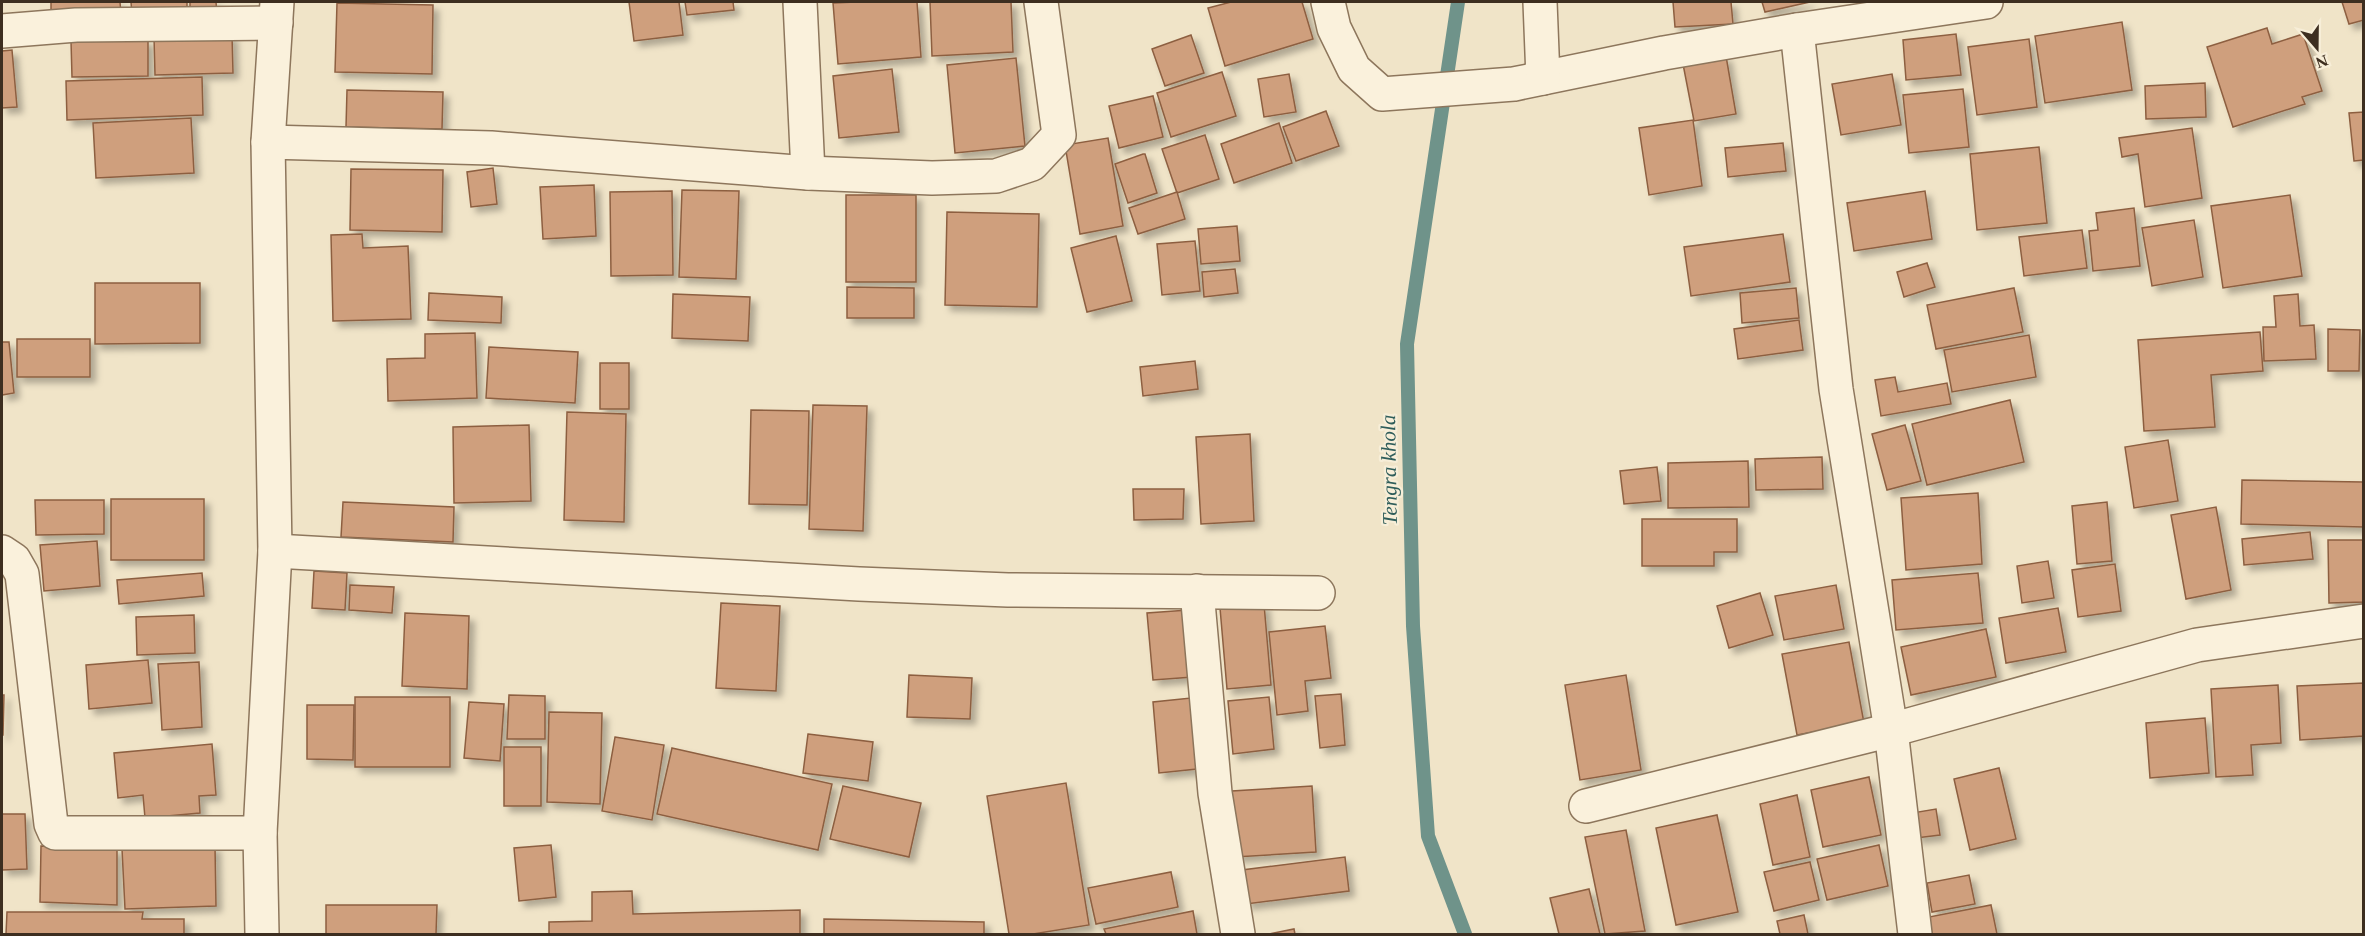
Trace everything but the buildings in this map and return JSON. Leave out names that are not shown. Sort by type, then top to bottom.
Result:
[{"type":"street","points":[[800,2],[808,173]]},
{"type":"street","points":[[268,142],[491,147],[808,173],[932,178],[996,177],[1032,164],[1059,135],[1041,2]]},
{"type":"street","points":[[1328,2],[1334,28],[1354,69],[1382,94],[1528,81],[1664,53],[1797,30],[1986,2]]},
{"type":"street","points":[[1528,81],[1540,2]]},
{"type":"street","points":[[2,31],[277,12],[268,142],[275,551],[260,832],[262,934]]},
{"type":"street","points":[[1797,30],[1836,389],[1891,730],[1915,934]]},
{"type":"street","points":[[275,551],[859,584],[1008,590],[1318,593]]},
{"type":"street","points":[[2,552],[14,560],[22,574],[51,824],[55,834],[260,832]]},
{"type":"street","points":[[1197,591],[1215,793],[1238,934]]},
{"type":"street","points":[[1586,806],[1891,730],[2197,645],[2364,621]]},
{"type":"waterway","name":"Tengra khola","points":[[1458,2],[1407,344],[1413,626],[1428,836],[1465,934]]}]
